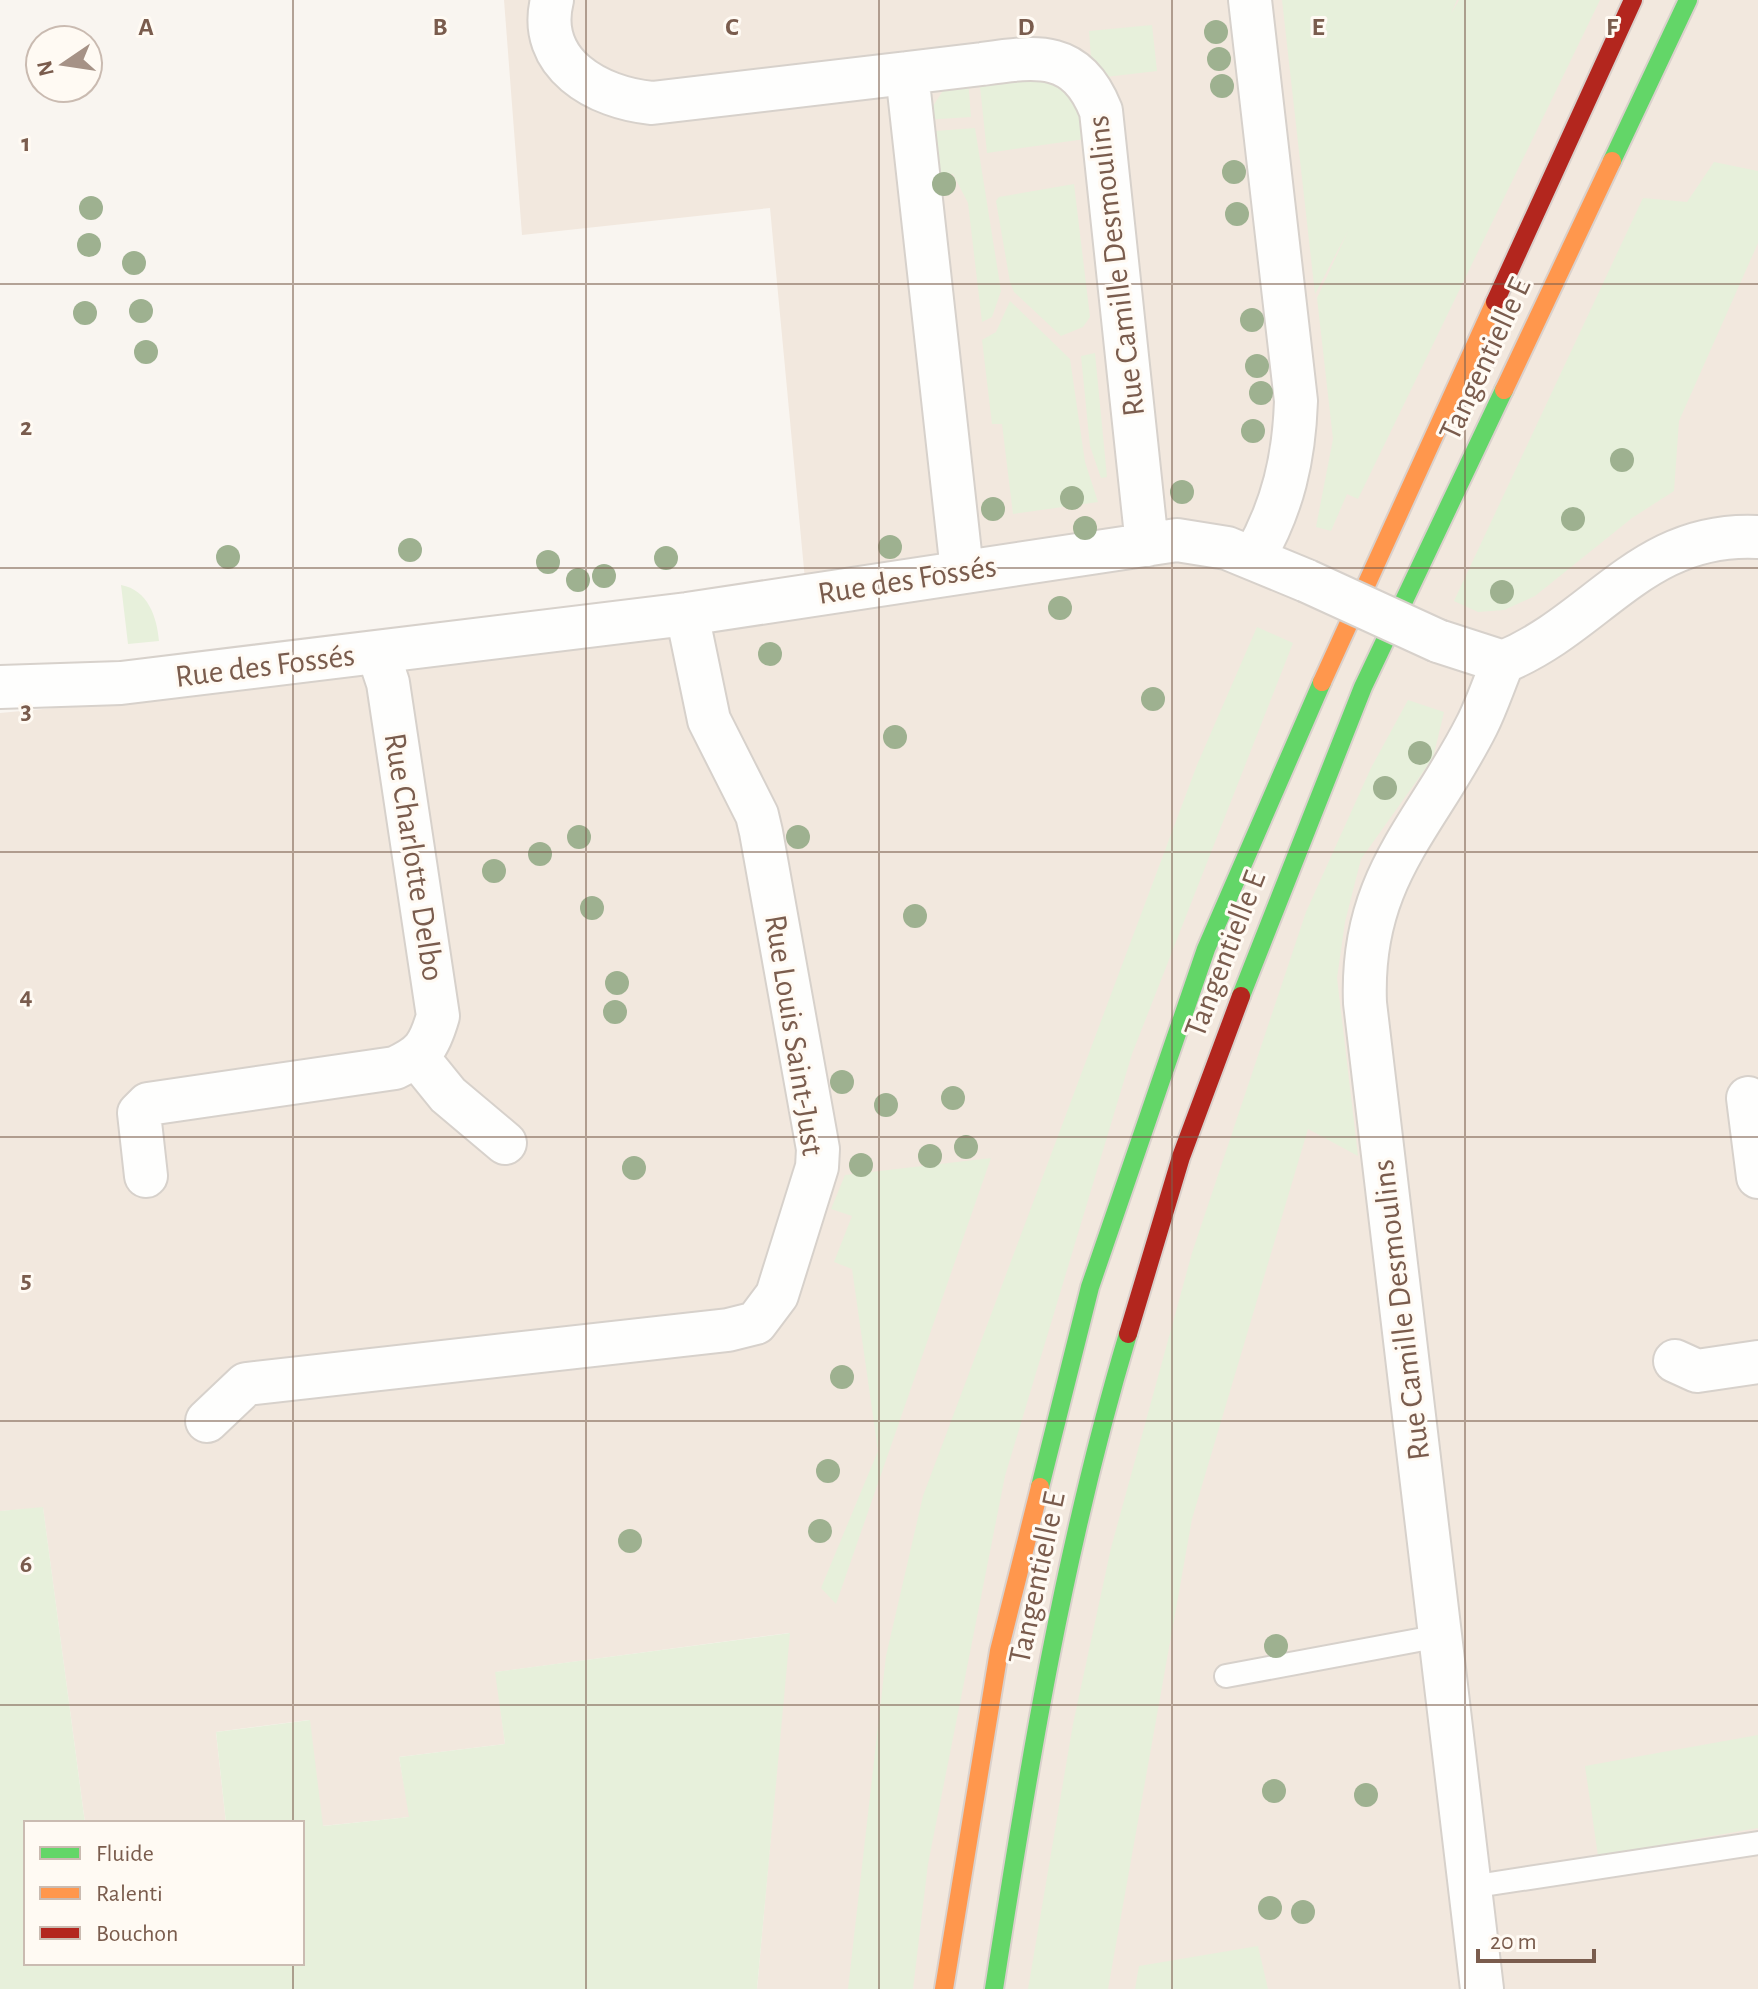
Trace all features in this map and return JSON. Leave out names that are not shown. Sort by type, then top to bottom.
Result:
[{"type":"main road","name":"Tangentielle E","points":[[944,1989],[999,1651],[1090,1287],[1196,978],[1303,723],[1633,0]]},
{"type":"main road","name":"Tangentielle E","points":[[994,1989],[1025,1786],[1064,1587],[1114,1381],[1181,1157],[1271,915],[1363,687],[1688,0]]},
{"type":"street","name":"Rue Camille Desmoulins","points":[[552,0],[550,25],[560,57],[595,89],[622,100],[652,103],[1035,56],[1076,71],[1095,95],[1101,111],[1147,545]]},
{"type":"street","points":[[1250,0],[1296,401],[1294,445],[1281,503],[1254,557]]},
{"type":"street","points":[[907,73],[962,571]]},
{"type":"street","points":[[1503,662],[1538,648],[1644,566],[1673,550],[1710,539],[1758,537]]},
{"type":"street","name":"Rue des Fossés","points":[[0,687],[121,683],[378,653],[687,614],[962,571],[1193,540],[1254,557],[1438,641],[1503,662]]},
{"type":"street","name":"Rue Louis Saint-Just","points":[[207,1421],[246,1384],[728,1330],[756,1323],[777,1295],[817,1167],[818,1149],[757,815],[709,720],[687,614]]},
{"type":"street","name":"Rue Charlotte Delbo","points":[[378,653],[388,683],[438,1016],[432,1037],[418,1058]]},
{"type":"street","name":"Rue Camille Desmoulins","points":[[1482,1989],[1363,965],[1378,896],[1395,860],[1477,725],[1503,662]]},
{"type":"street","points":[[146,1176],[139,1113],[148,1104],[395,1068],[418,1058],[448,1095],[505,1143]]},
{"type":"street","points":[[1748,1098],[1758,1177]]},
{"type":"street","points":[[1675,1361],[1697,1371],[1758,1362]]},
{"type":"lane","points":[[1226,1676],[1440,1636]]},
{"type":"lane","points":[[1470,1887],[1758,1843]]},
{"type":"shaded area","points":[[504,0],[1758,0],[1758,1989],[757,1989],[789,1633],[496,1672],[505,1744],[399,1757],[410,1817],[322,1826],[309,1720],[216,1732],[226,1821],[85,1821],[43,1508],[0,1511],[0,713],[236,691],[808,612],[770,208],[522,235]]},
{"type":"green space","points":[[1282,0],[1457,0],[1451,14],[1459,0],[1600,0],[1358,499],[1347,494],[1331,531],[1316,527],[1333,439],[1317,298],[1348,231],[1315,294]]},
{"type":"green space","points":[[1152,25],[1157,71],[1097,78],[1092,71],[1089,31]]},
{"type":"green space","points":[[979,77],[1035,80],[1062,90],[1080,117],[1085,139],[987,153]]},
{"type":"green space","points":[[968,78],[971,117],[924,120],[944,89]]},
{"type":"green space","points":[[975,128],[1001,291],[992,317],[982,322],[968,203],[953,174],[928,172],[922,132]]},
{"type":"green space","points":[[1714,162],[1758,171],[1758,243],[1679,421],[1674,491],[1632,518],[1535,596],[1504,610],[1478,612],[1454,601],[1643,198],[1687,202]]},
{"type":"green space","points":[[1074,184],[1090,317],[1083,327],[1061,336],[1014,292],[996,201],[999,197]]},
{"type":"green space","points":[[1010,301],[1070,359],[1085,462],[1098,502],[1013,514],[1002,424],[992,424],[982,340],[996,332]]},
{"type":"green space","points":[[1095,353],[1107,477],[1101,478],[1090,446],[1081,356]]},
{"type":"green space","points":[[121,585],[138,592],[149,606],[159,641],[128,644]]},
{"type":"green space","points":[[1257,627],[1293,643],[1132,1054],[1005,1476],[928,1864],[913,1989],[848,1989],[886,1656],[923,1496],[1197,765]]},
{"type":"green space","points":[[1408,700],[1444,712],[1433,758],[1361,859],[1345,922],[1337,978],[1358,1156],[1308,1129],[1192,1519],[1108,1989],[1028,1989],[1073,1724],[1111,1548],[1192,1253],[1306,912],[1371,768]]},
{"type":"green space","points":[[991,1158],[836,1604],[821,1588],[878,1451],[852,1269],[834,1262],[852,1216],[831,1209],[845,1175]]},
{"type":"green space","points":[[43,1507],[85,1821],[24,1821],[24,1965],[304,1965],[304,1821],[226,1821],[216,1732],[310,1720],[323,1826],[409,1817],[399,1757],[505,1744],[495,1672],[790,1633],[757,1989],[0,1989],[0,1511]]},
{"type":"green space","points":[[1758,1735],[1758,1828],[1598,1856],[1585,1766]]},
{"type":"green space","points":[[1258,1946],[1268,1989],[1135,1989],[1139,1966]]},
{"type":"traffic: fast","points":[[1612,161],[1688,0]]},
{"type":"traffic: fast","points":[[1241,996],[1363,687],[1504,390]]},
{"type":"traffic: fast","points":[[1040,1487],[1090,1287],[1206,949],[1322,682]]},
{"type":"traffic: fast","points":[[994,1989],[1034,1742],[1066,1577],[1128,1334]]},
{"type":"traffic: slow","points":[[1504,390],[1612,161]]},
{"type":"traffic: slow","points":[[1322,682],[1495,302]]},
{"type":"traffic: slow","points":[[944,1989],[999,1651],[1040,1487]]},
{"type":"traffic: jam","points":[[1495,302],[1633,0]]},
{"type":"traffic: jam","points":[[1128,1334],[1181,1157],[1241,996]]}]
